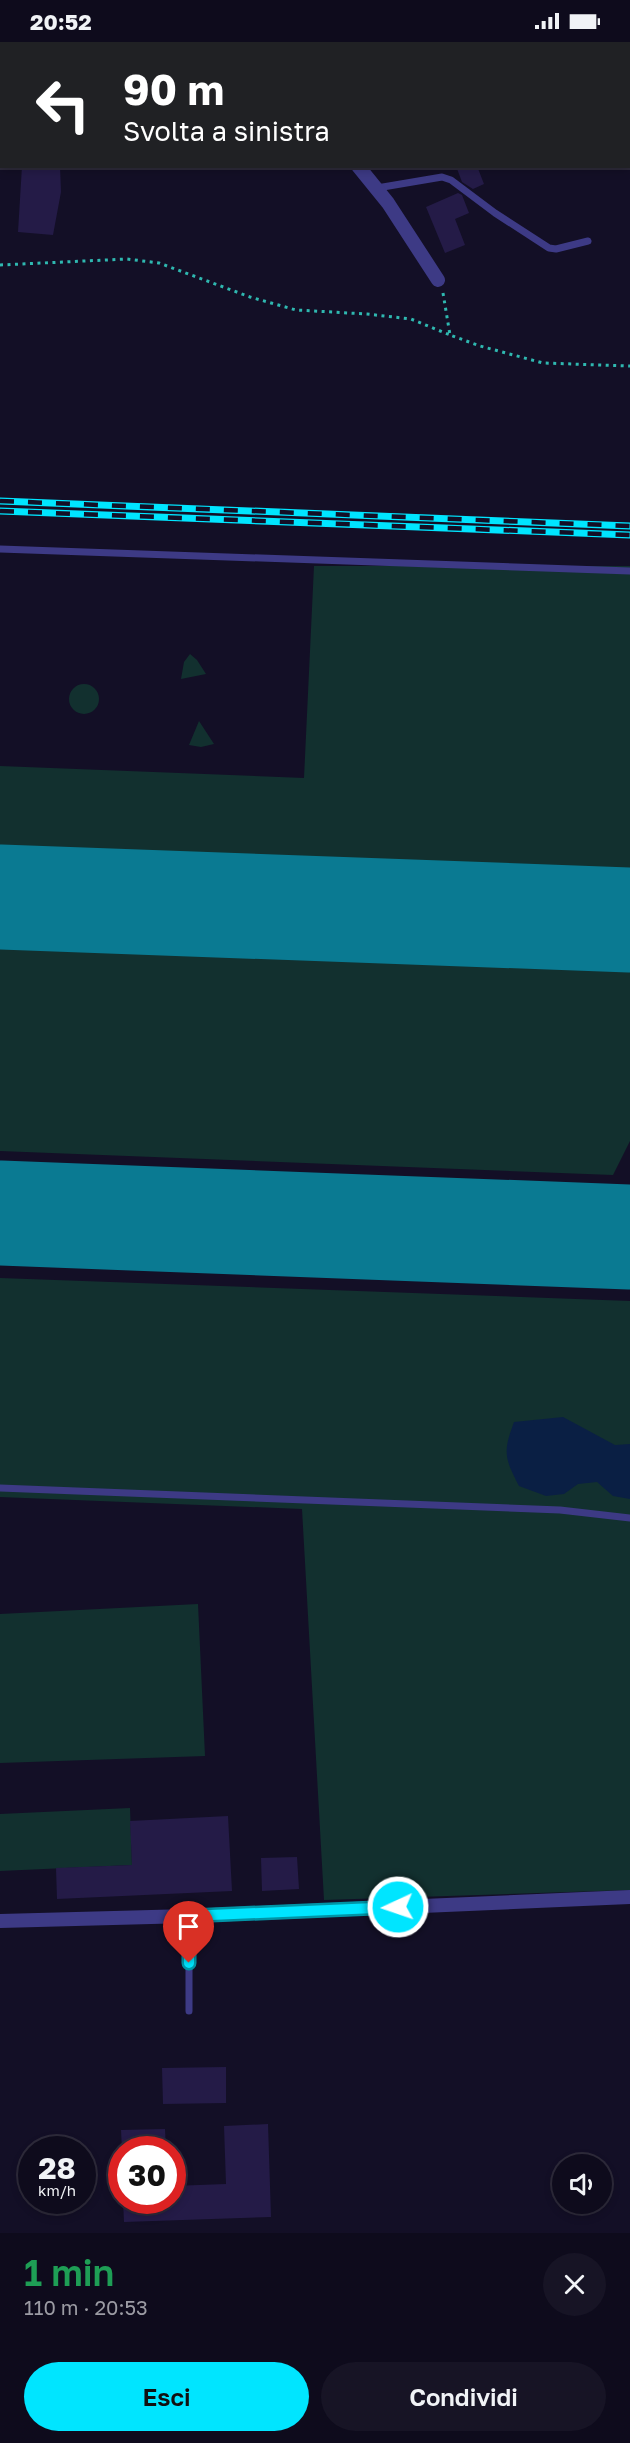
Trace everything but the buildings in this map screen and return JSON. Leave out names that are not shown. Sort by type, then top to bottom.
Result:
[{"type":"street","points":[[360,168],[388,202],[438,280]]},
{"type":"street","points":[[0,1921],[189,1916],[630,1897]]},
{"type":"lane","points":[[376,188],[442,177],[451,180],[541,244],[556,249],[588,241]]},
{"type":"lane","points":[[0,549],[630,571]]},
{"type":"lane","points":[[0,1488],[560,1510],[630,1518]]},
{"type":"lane","points":[[189,1916],[189,2010]]},
{"type":"path","points":[[0,265],[127,259],[159,263],[250,297],[296,310],[411,319],[490,349],[543,363],[630,366]]},
{"type":"path","points":[[438,280],[450,334]]},
{"type":"green space","points":[[314,566],[630,566],[630,1141],[613,1175],[0,1151],[0,766],[304,778]]},
{"type":"green space","points":[[190,654],[206,674],[181,679],[184,662]]},
{"type":"green space","points":[[84,684],[95,688],[99,699],[95,710],[84,714],[73,710],[69,699],[73,688]]},
{"type":"green space","points":[[199,721],[214,744],[201,747],[189,745]]},
{"type":"green space","points":[[0,1278],[630,1301],[630,1890],[324,1900],[302,1509],[0,1497]]},
{"type":"green space","points":[[198,1604],[205,1756],[0,1763],[0,1614]]},
{"type":"green space","points":[[130,1808],[132,1865],[0,1871],[0,1814]]},
{"type":"water","points":[[563,1417],[615,1445],[630,1444],[630,1499],[613,1496],[597,1482],[578,1484],[564,1494],[546,1496],[519,1486],[510,1468],[507,1454],[508,1441],[514,1422]]},
{"type":"runway","points":[[0,897],[630,920]]},
{"type":"runway","points":[[0,1213],[630,1237]]},
{"type":"railway","points":[[0,501],[630,526]]},
{"type":"railway","points":[[0,511],[630,535]]},
{"type":"route","points":[[189,1963],[189,1916],[398,1907]]}]
